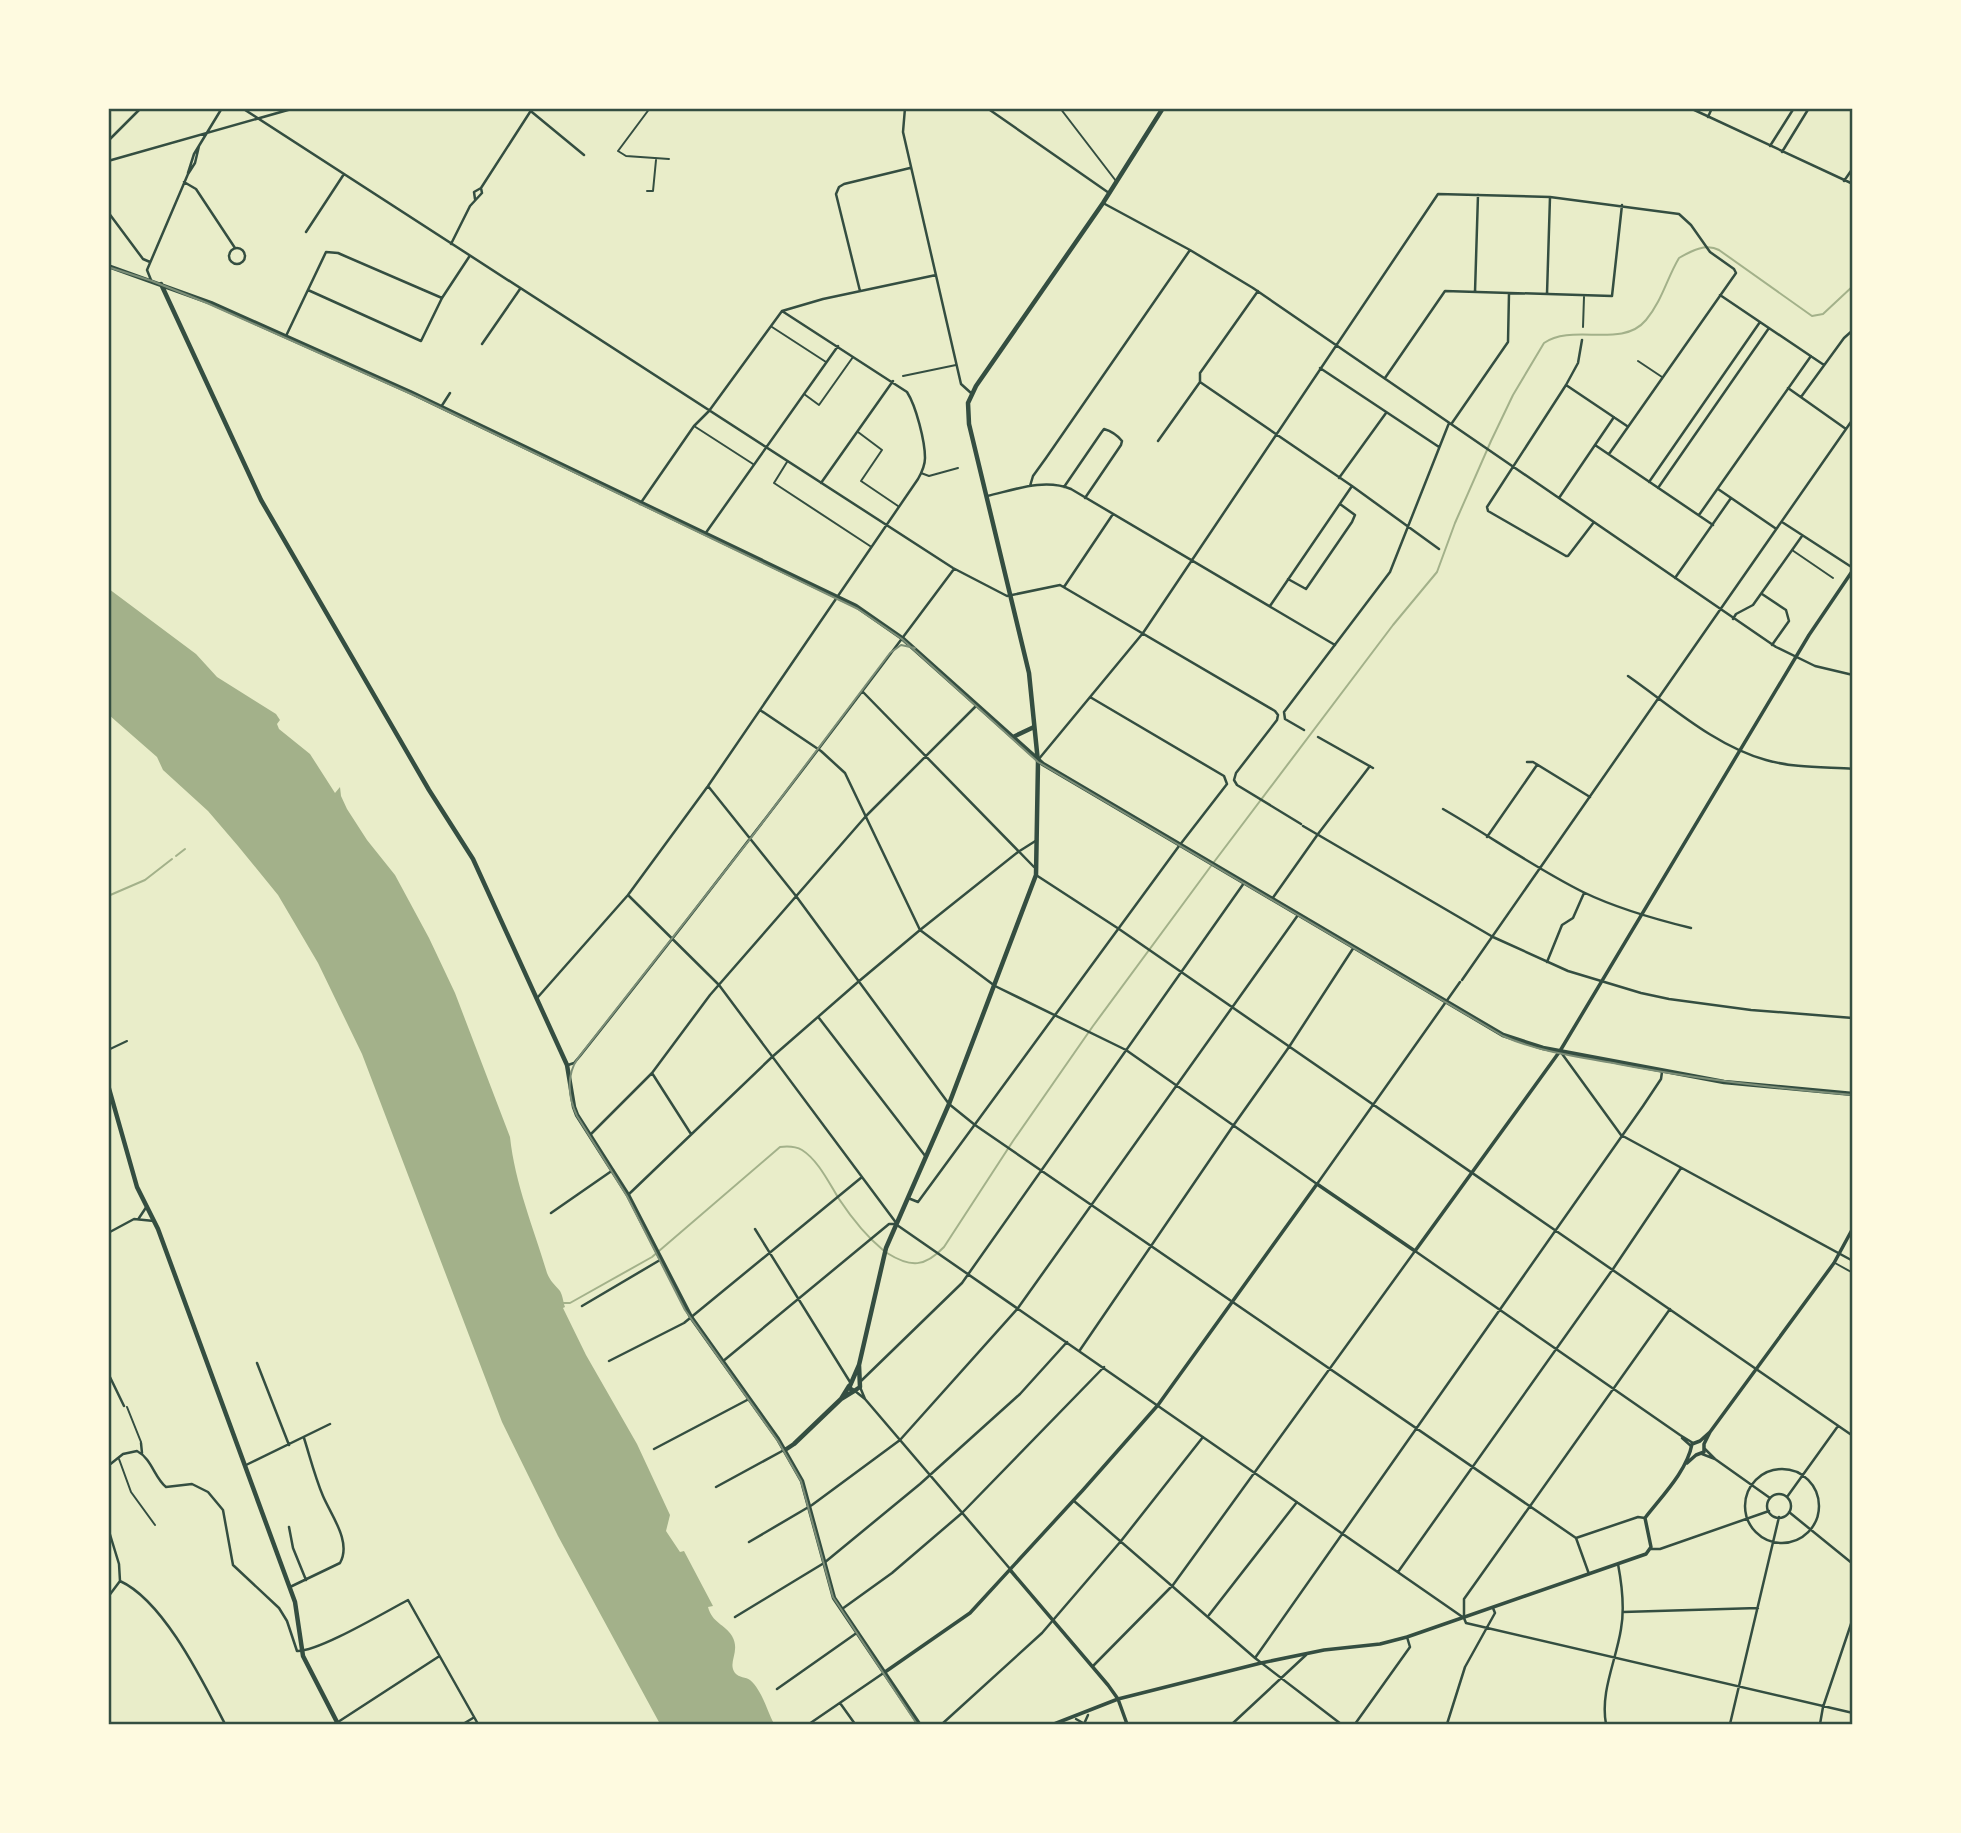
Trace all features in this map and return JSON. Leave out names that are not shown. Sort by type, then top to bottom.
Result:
[{"type":"main road","points":[[785,1450],[855,1385],[886,1248],[949,1104],[1037,875],[1038,760],[1029,671],[968,416],[968,403],[971,393],[1103,203],[1163,108]]},
{"type":"main road","points":[[108,266],[160,283],[286,336],[441,407],[868,613],[902,638],[1038,760],[1503,1035],[1560,1051],[1743,1084],[1853,1094]]},
{"type":"main road","points":[[160,283],[256,490],[429,790],[467,848],[567,1065],[574,1107],[628,1195],[691,1317],[785,1450],[802,1481],[826,1561],[832,1592],[919,1724]]},
{"type":"main road","points":[[1012,738],[1034,727]]},
{"type":"main road","points":[[108,1085],[137,1187],[154,1221],[290,1587],[295,1602],[302,1651],[338,1724]]},
{"type":"street","points":[[108,141],[141,108]]},
{"type":"street","points":[[151,280],[147,270],[188,174],[190,162],[222,108]]},
{"type":"street","points":[[242,108],[954,569],[1007,596],[1060,585],[1304,730]]},
{"type":"street","points":[[108,161],[295,108]]},
{"type":"street","points":[[905,108],[903,132],[956,364],[962,386],[971,393]]},
{"type":"street","points":[[987,108],[1109,193]]},
{"type":"street","points":[[1708,117],[1712,108]]},
{"type":"street","points":[[1770,146],[1794,108]]},
{"type":"street","points":[[1782,152],[1809,108]]},
{"type":"street","points":[[1692,109],[1853,184]]},
{"type":"street","points":[[475,200],[474,192],[481,188],[528,110],[584,155]]},
{"type":"street","points":[[860,291],[836,194],[844,184],[911,168]]},
{"type":"street","points":[[1844,181],[1853,168]]},
{"type":"street","points":[[306,232],[344,174]]},
{"type":"street","points":[[184,182],[196,189],[235,248],[244,253],[243,261],[239,263],[234,263],[229,257],[235,248]]},
{"type":"street","points":[[451,244],[475,200],[482,193],[481,188]]},
{"type":"street","points":[[1038,760],[1143,633],[1438,194],[1550,197],[1622,205],[1683,216],[1710,252],[1734,269],[1735,273],[1609,454]]},
{"type":"street","points":[[1475,292],[1478,195]]},
{"type":"street","points":[[1547,294],[1550,197]]},
{"type":"street","points":[[1103,203],[1258,291],[1772,645],[1830,671],[1853,675]]},
{"type":"street","points":[[1384,378],[1445,291],[1612,296],[1622,205]]},
{"type":"street","points":[[108,212],[143,259],[150,262]]},
{"type":"street","points":[[286,336],[324,254],[331,250],[442,299]]},
{"type":"street","points":[[1030,486],[1033,476],[1190,250]]},
{"type":"street","points":[[308,290],[421,341],[442,299],[470,256]]},
{"type":"street","points":[[640,504],[694,426],[709,411],[782,311],[936,275]]},
{"type":"street","points":[[482,344],[520,289]]},
{"type":"street","points":[[1158,441],[1199,382],[1200,373],[1258,291]]},
{"type":"street","points":[[1509,293],[1508,342],[1450,424],[1390,572],[1236,773],[1234,780],[1237,785],[1302,825],[1493,937],[1546,962],[1641,993],[1708,1005],[1853,1018]]},
{"type":"street","points":[[1720,295],[1824,365]]},
{"type":"street","points":[[538,998],[628,895],[708,786],[921,473],[925,459],[911,398],[893,381],[782,311]]},
{"type":"street","points":[[1649,482],[1760,322]]},
{"type":"street","points":[[1658,488],[1769,328]]},
{"type":"street","points":[[1801,397],[1844,338],[1853,330]]},
{"type":"street","points":[[1582,340],[1578,363],[1566,385],[1487,507],[1566,556],[1569,556],[1594,522]]},
{"type":"street","points":[[705,534],[838,346]]},
{"type":"street","points":[[1699,515],[1811,356]]},
{"type":"street","points":[[1320,368],[1439,447]]},
{"type":"street","points":[[821,483],[893,381]]},
{"type":"street","points":[[1199,382],[1352,486],[1438,549]]},
{"type":"street","points":[[1566,385],[1628,427]]},
{"type":"street","points":[[1788,388],[1846,429]]},
{"type":"street","points":[[441,407],[450,393]]},
{"type":"street","points":[[1339,478],[1386,413]]},
{"type":"street","points":[[1559,498],[1614,417]]},
{"type":"street","points":[[809,1724],[970,1613],[1158,1405],[1493,937],[1853,419]]},
{"type":"street","points":[[1065,486],[1104,429],[1108,430],[1120,438],[1121,445],[1085,498]]},
{"type":"street","points":[[1595,445],[1713,525]]},
{"type":"street","points":[[987,496],[1030,486],[1065,486],[1335,645]]},
{"type":"street","points":[[1270,606],[1352,486]]},
{"type":"street","points":[[1718,489],[1775,528]]},
{"type":"street","points":[[1675,578],[1731,498]]},
{"type":"street","points":[[1288,579],[1306,589],[1352,522],[1355,515],[1339,504]]},
{"type":"street","points":[[1064,587],[1113,514]]},
{"type":"street","points":[[1093,1666],[1173,1585],[1560,1051],[1827,606],[1853,569],[1780,522]]},
{"type":"street","points":[[1733,618],[1753,605],[1802,536]]},
{"type":"street","points":[[567,1065],[574,1063],[580,1056],[674,938],[820,750],[954,569]]},
{"type":"street","points":[[1761,593],[1786,610],[1789,621],[1772,645]]},
{"type":"street","points":[[1628,676],[1717,738],[1740,750],[1785,764],[1853,769]]},
{"type":"street","points":[[863,692],[1018,852],[1032,866],[1037,867]]},
{"type":"street","points":[[908,1198],[918,1202],[1227,782],[1224,776],[1090,697]]},
{"type":"street","points":[[590,1135],[652,1073],[719,985],[866,816],[977,705]]},
{"type":"street","points":[[760,710],[820,750],[845,773],[920,930],[995,986],[1126,1050],[1680,1436],[1693,1449]]},
{"type":"street","points":[[1272,900],[1318,834],[1372,768],[1318,737]]},
{"type":"street","points":[[1527,762],[1537,765],[1590,797]]},
{"type":"street","points":[[1487,837],[1537,765]]},
{"type":"street","points":[[708,786],[796,896],[949,1104],[1091,1206],[1576,1538],[1588,1574]]},
{"type":"street","points":[[1443,809],[1539,869],[1585,892],[1641,916],[1691,928]]},
{"type":"street","points":[[628,1195],[772,1057],[858,982],[1018,852],[1037,840]]},
{"type":"street","points":[[1037,875],[1853,1436]]},
{"type":"street","points":[[855,1385],[969,1274],[1244,883]]},
{"type":"street","points":[[1546,962],[1562,925],[1573,918],[1585,892]]},
{"type":"street","points":[[628,895],[719,985],[897,1224],[1464,1618]]},
{"type":"street","points":[[749,1542],[809,1507],[900,1440],[1018,1308],[1298,915]]},
{"type":"street","points":[[1080,1351],[1289,1047],[1354,947]]},
{"type":"street","points":[[818,1017],[926,1157]]},
{"type":"street","points":[[1560,1051],[1621,1135],[1853,1262]]},
{"type":"street","points":[[1255,1658],[1661,1079],[1662,1070]]},
{"type":"street","points":[[652,1073],[691,1134]]},
{"type":"street","points":[[1398,1572],[1613,1269],[1681,1168]]},
{"type":"street","points":[[551,1213],[613,1170]]},
{"type":"street","points":[[609,1361],[691,1317],[862,1177]]},
{"type":"street","points":[[108,1233],[139,1218],[147,1205]]},
{"type":"street","points":[[139,1218],[154,1221]]},
{"type":"street","points":[[722,1362],[889,1224],[897,1224]]},
{"type":"street","points":[[1703,1447],[1710,1432],[1834,1263],[1853,1228]]},
{"type":"street","points":[[755,1229],[865,1399],[1093,1666],[1118,1699],[1127,1724]]},
{"type":"street","points":[[582,1306],[660,1259]]},
{"type":"street","points":[[1670,1309],[1464,1599],[1466,1623],[1853,1713]]},
{"type":"street","points":[[735,1617],[826,1561],[930,1475],[1012,1402],[1067,1342]]},
{"type":"street","points":[[257,1363],[289,1445]]},
{"type":"street","points":[[845,1608],[892,1573],[962,1513],[1104,1367]]},
{"type":"street","points":[[108,1373],[126,1407]]},
{"type":"street","points":[[108,1388],[114,1386]]},
{"type":"street","points":[[654,1449],[749,1399]]},
{"type":"street","points":[[246,1465],[330,1423]]},
{"type":"street","points":[[1787,1497],[1839,1426]]},
{"type":"street","points":[[942,1724],[1053,1621],[1121,1541],[1203,1437]]},
{"type":"street","points":[[290,1587],[340,1563],[343,1550],[339,1530],[323,1496],[304,1438]]},
{"type":"street","points":[[141,1443],[142,1453],[161,1484],[173,1488],[191,1483],[208,1492],[219,1503],[226,1518],[233,1565],[279,1608],[287,1620],[295,1648],[302,1651],[408,1600],[478,1724]]},
{"type":"street","points":[[1693,1449],[1703,1447]]},
{"type":"street","points":[[1693,1449],[1703,1447]]},
{"type":"street","points":[[1703,1447],[1714,1459],[1770,1498]]},
{"type":"street","points":[[1651,1549],[1645,1518],[1685,1465],[1693,1449]]},
{"type":"street","points":[[716,1487],[785,1450]]},
{"type":"street","points":[[108,1466],[133,1451],[142,1453]]},
{"type":"street","points":[[1778,1469],[1802,1476],[1814,1489],[1818,1499],[1817,1516],[1810,1530],[1793,1541],[1773,1542],[1759,1535],[1747,1519],[1745,1504],[1751,1485],[1764,1474],[1778,1469]]},
{"type":"street","points":[[1730,1724],[1779,1517],[1789,1512],[1791,1506],[1787,1497],[1777,1494],[1770,1498],[1769,1511]]},
{"type":"street","points":[[1074,1500],[1255,1658],[1341,1724]]},
{"type":"street","points":[[1209,1616],[1297,1502]]},
{"type":"street","points":[[1651,1549],[1656,1550],[1769,1511]]},
{"type":"street","points":[[1769,1511],[1779,1517]]},
{"type":"street","points":[[1789,1512],[1853,1564]]},
{"type":"street","points":[[1576,1538],[1638,1517],[1645,1518]]},
{"type":"street","points":[[289,1527],[293,1548],[306,1580]]},
{"type":"street","points":[[108,1528],[119,1564],[120,1581],[108,1597]]},
{"type":"street","points":[[1054,1724],[1118,1699],[1261,1663],[1308,1653],[1380,1644],[1406,1637],[1646,1554],[1651,1549]]},
{"type":"street","points":[[1606,1724],[1604,1700],[1623,1612],[1618,1564]]},
{"type":"street","points":[[120,1581],[132,1587],[152,1607],[186,1653],[225,1724]]},
{"type":"street","points":[[1447,1724],[1463,1672],[1495,1613],[1493,1608]]},
{"type":"street","points":[[1623,1612],[1758,1608]]},
{"type":"street","points":[[1820,1724],[1823,1707],[1853,1618]]},
{"type":"street","points":[[777,1689],[858,1632]]},
{"type":"street","points":[[1356,1724],[1409,1647],[1406,1637]]},
{"type":"street","points":[[1232,1724],[1308,1653]]},
{"type":"street","points":[[338,1724],[438,1657]]},
{"type":"street","points":[[840,1703],[855,1724]]},
{"type":"street","points":[[1076,1719],[1084,1724],[1087,1715]]},
{"type":"street","points":[[463,1724],[473,1718]]},
{"type":"lane","points":[[650,108],[618,151],[626,156],[669,159]]},
{"type":"lane","points":[[1060,108],[1117,181]]},
{"type":"lane","points":[[647,191],[653,191],[656,158]]},
{"type":"lane","points":[[1583,327],[1584,296]]},
{"type":"lane","points":[[770,326],[827,362]]},
{"type":"lane","points":[[804,394],[819,405],[853,356]]},
{"type":"lane","points":[[1638,361],[1663,378]]},
{"type":"lane","points":[[903,376],[956,364]]},
{"type":"lane","points":[[694,426],[754,465]]},
{"type":"lane","points":[[857,431],[882,450],[861,481],[898,506]]},
{"type":"lane","points":[[787,462],[774,484],[870,547]]},
{"type":"lane","points":[[921,473],[929,475],[958,468]]},
{"type":"lane","points":[[1792,550],[1833,578]]},
{"type":"lane","points":[[108,1050],[127,1041]]},
{"type":"lane","points":[[1834,1263],[1853,1273]]},
{"type":"lane","points":[[126,1407],[141,1443]]},
{"type":"lane","points":[[119,1458],[131,1492],[155,1525]]},
{"type":"shaded area","points":[[109,589],[196,654],[217,677],[276,714],[280,720],[277,724],[279,729],[310,754],[335,793],[340,787],[347,809],[395,875],[455,993],[510,1137],[520,1189],[548,1276],[561,1293],[565,1307],[563,1308],[586,1355],[637,1444],[670,1515],[666,1531],[680,1552],[684,1551],[713,1606],[708,1607],[712,1617],[732,1636],[735,1647],[732,1665],[735,1673],[754,1684],[774,1724],[660,1724],[558,1536],[502,1422],[362,1054],[318,963],[278,895],[238,846],[208,811],[163,770],[157,757],[109,715]]},
{"type":"waterway","points":[[1214,862],[1393,625],[1437,572],[1491,441],[1513,395],[1544,343],[1556,337],[1611,335],[1636,328],[1646,320],[1656,305],[1679,258],[1704,248],[1719,250],[1812,316],[1823,314],[1853,286]]},
{"type":"waterway","points":[[176,856],[185,849]]},
{"type":"waterway","points":[[108,896],[145,880],[172,859]]},
{"type":"waterway","points":[[887,1253],[903,1261],[917,1263],[924,1262],[944,1247],[1093,1026],[1211,866]]},
{"type":"waterway","points":[[563,1303],[570,1303],[652,1257],[780,1147],[791,1147],[808,1154],[854,1219],[883,1250]]},
{"type":"tram line","points":[[108,267],[207,303],[418,397],[858,609],[902,639],[1038,762],[1503,1036],[1545,1050],[1647,1069],[1853,1095]]},
{"type":"tram line","points":[[915,648],[901,645],[890,653],[750,839],[578,1058],[570,1086],[577,1116],[627,1196],[685,1310],[778,1441],[801,1481],[833,1597],[917,1724]]}]
